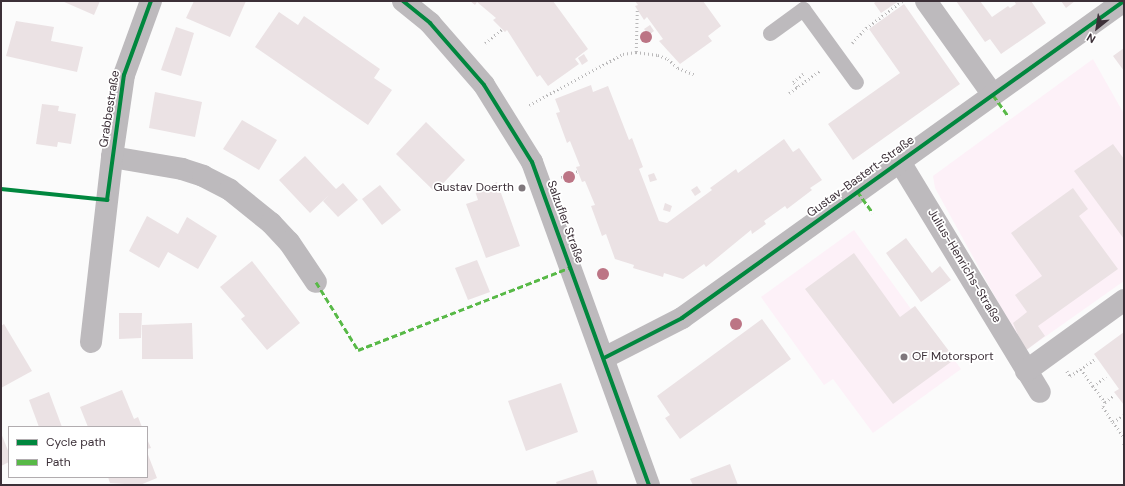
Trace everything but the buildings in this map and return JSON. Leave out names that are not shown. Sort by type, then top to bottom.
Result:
[{"type":"street","name":"Grabbestraße","points":[[91,342],[112,157],[124,75],[151,1]]},
{"type":"street","name":"Salzufler Straße","points":[[403,1],[430,23],[484,85],[521,141],[532,162],[649,485]]},
{"type":"street","points":[[926,1],[993,95]]},
{"type":"street","name":"Gustav-Bastert-Straße","points":[[604,358],[682,318],[1124,1]]},
{"type":"street","name":"Grabbestraße","points":[[112,157],[182,169],[204,176],[230,190],[271,223],[289,242],[316,282]]},
{"type":"street","name":"Julius-Henrichs-Straße","points":[[900,162],[1040,392]]},
{"type":"street","points":[[1026,371],[1124,300]]},
{"type":"lane","points":[[770,33],[808,5],[838,58],[856,82]]},
{"type":"path","points":[[789,93],[838,58],[866,28],[902,1]]},
{"type":"path","points":[[636,52],[637,10]]},
{"type":"path","points":[[485,43],[502,29]]},
{"type":"path","points":[[529,105],[623,54],[636,52],[668,59],[678,68],[694,74]]},
{"type":"path","points":[[797,87],[793,82],[803,74]]},
{"type":"path","points":[[1081,369],[1105,402]]},
{"type":"path","points":[[1093,386],[1106,377]]},
{"type":"path","points":[[1114,395],[1105,402],[1103,407],[1124,438]]},
{"type":"path","points":[[1114,422],[1124,415]]},
{"type":"shaded area","points":[[1093,59],[1124,114],[1124,281],[1025,351],[935,188],[933,176]]},
{"type":"shaded area","points":[[854,230],[911,309],[915,306],[961,369],[873,433],[833,379],[824,385],[761,297]]},
{"type":"marked path","points":[[993,95],[1008,116]]},
{"type":"marked path","points":[[857,191],[873,213]]},
{"type":"marked path","points":[[316,282],[358,350],[571,267]]},
{"type":"cycle path","points":[[1,189],[107,200],[124,75],[151,1]]},
{"type":"cycle path","points":[[403,1],[430,23],[484,85],[532,162],[649,485]]},
{"type":"cycle path","points":[[604,358],[682,318],[1124,1]]},
{"type":"place","name":"Gustav Doerth","points":[[522,188]]},
{"type":"place","name":"OF Motorsport","points":[[904,357]]}]
